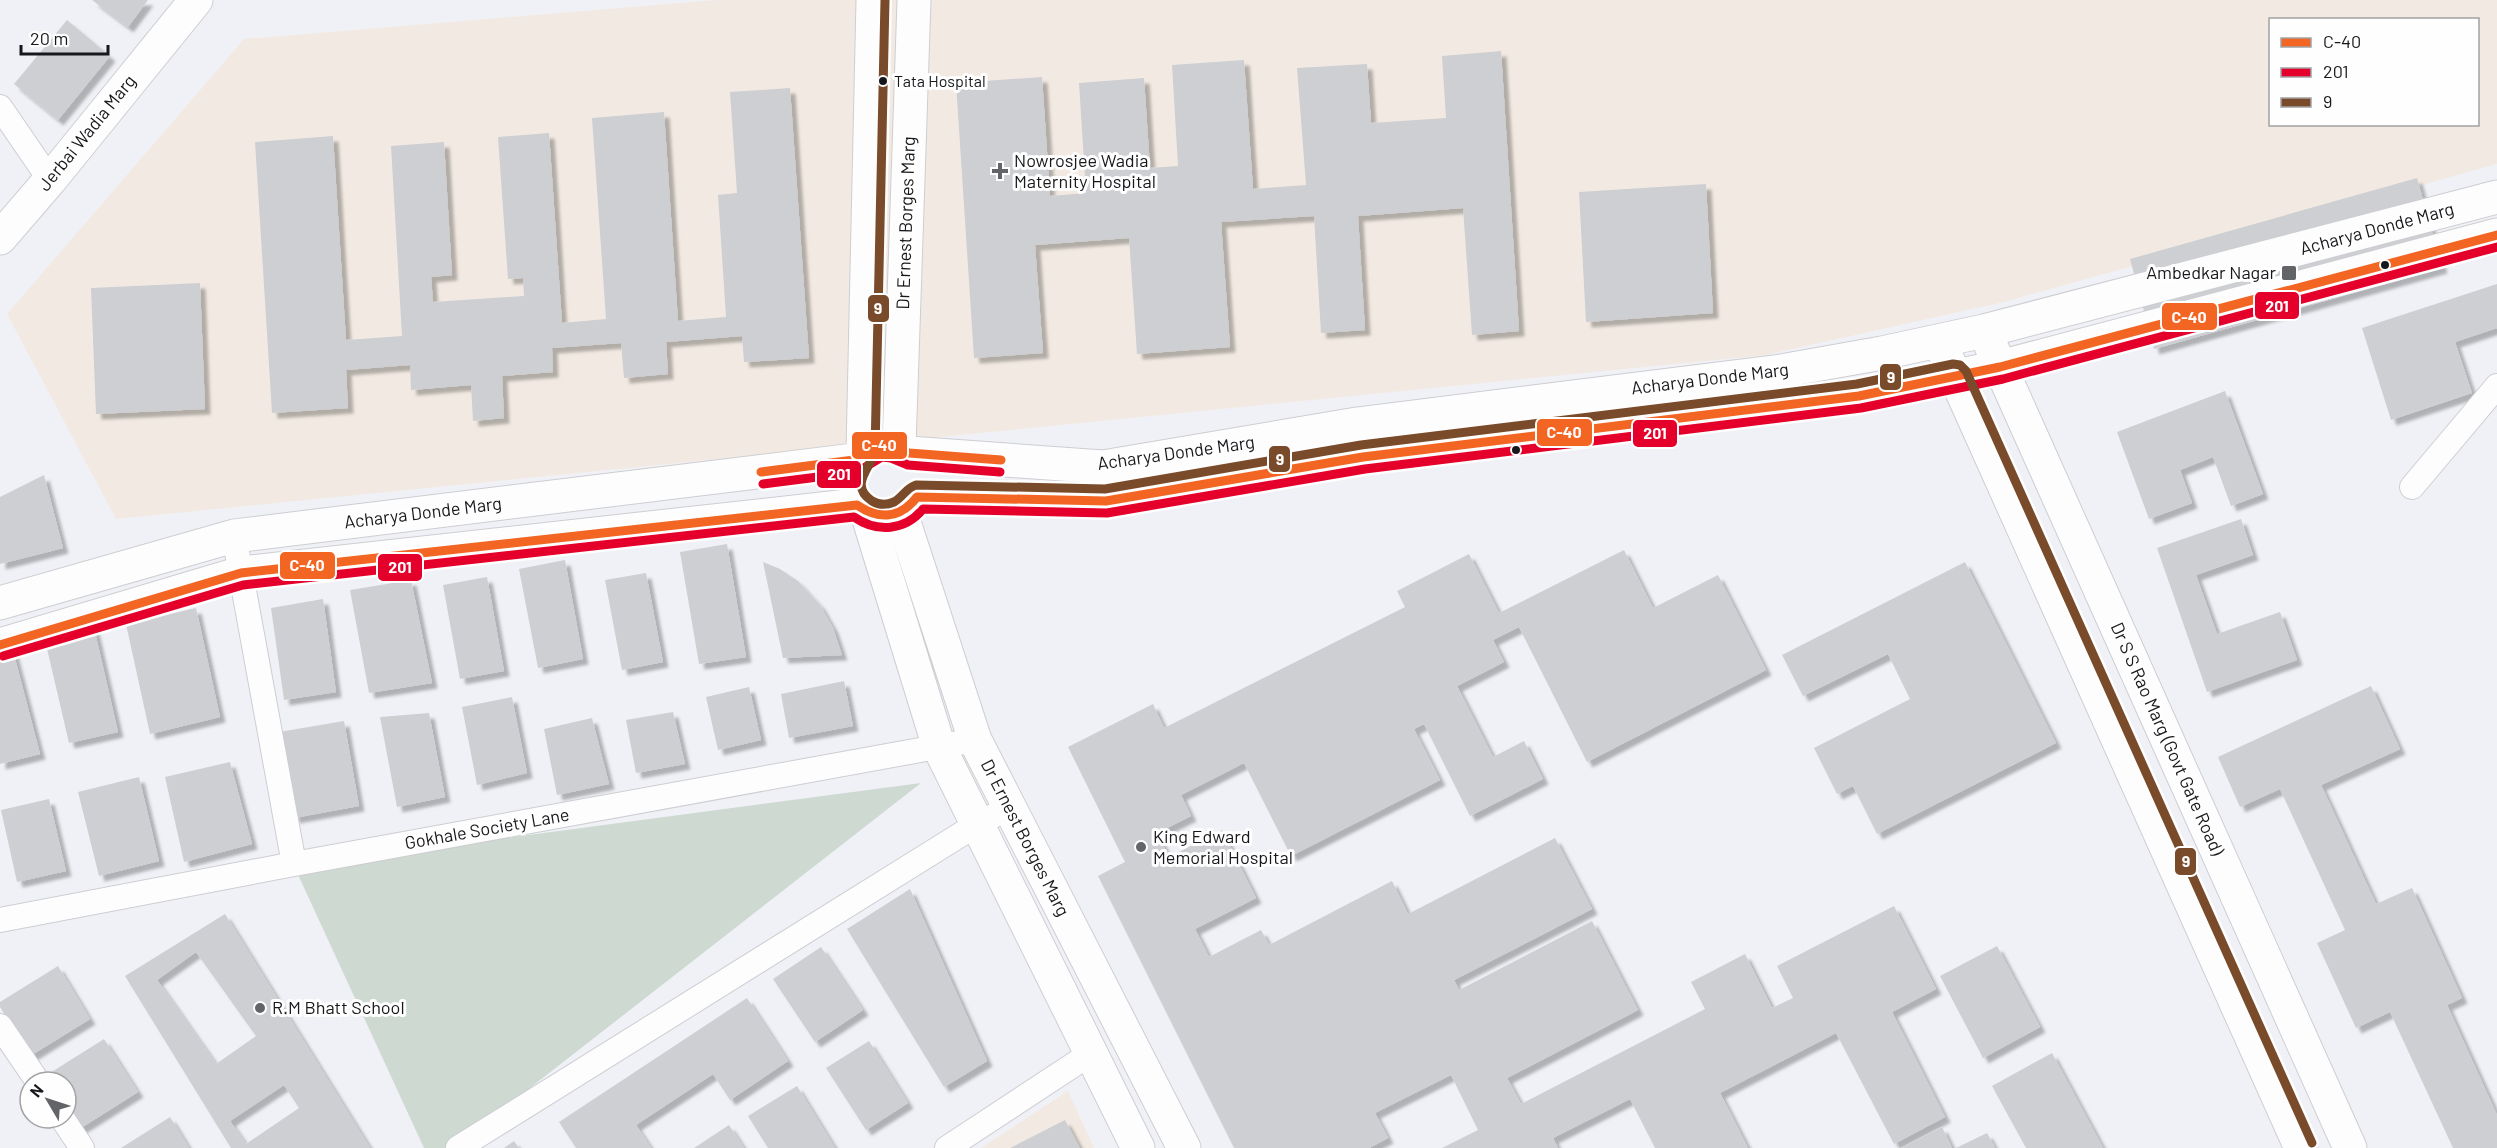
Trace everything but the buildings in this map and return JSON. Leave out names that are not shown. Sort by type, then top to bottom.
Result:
[{"type":"main road","name":"Jerbai Wadia Marg","points":[[0,238],[196,0]]},
{"type":"main road","name":"Dr Ernest Borges Marg","points":[[858,456],[873,0]]},
{"type":"main road","name":"Dr Ernest Borges Marg","points":[[904,450],[914,0]]},
{"type":"main road","name":"Acharya Donde Marg","points":[[904,450],[1103,467],[1357,424],[1781,371],[1984,331],[2497,197]]},
{"type":"main road","points":[[2448,209],[2458,245]]},
{"type":"main road","name":"Acharya Donde Marg","points":[[909,505],[1106,501],[1363,457],[1849,397],[2000,367],[2497,235]]},
{"type":"main road","points":[[2238,266],[2247,301]]},
{"type":"main road","name":"Dr S S Rao Marg (Govt Gate Road)","points":[[1984,331],[2350,1148]]},
{"type":"main road","points":[[1939,341],[2301,1148]]},
{"type":"main road","points":[[1437,415],[1438,448]]},
{"type":"main road","points":[[886,444],[904,450],[916,462],[921,474],[921,486],[909,505],[890,517],[878,517],[862,509],[851,496],[848,485],[849,472],[858,456],[874,446],[886,444]]},
{"type":"main road","name":"Acharya Donde Marg","points":[[0,603],[234,536],[858,456]]},
{"type":"main road","points":[[1103,467],[1106,501]]},
{"type":"main road","name":"Dr Ernest Borges Marg","points":[[909,505],[975,740],[1184,1148]]},
{"type":"main road","name":"Dr Ernest Borges Marg","points":[[862,509],[939,747],[1138,1148]]},
{"type":"main road","points":[[0,645],[241,573],[862,509]]},
{"type":"street","points":[[0,108],[50,180]]},
{"type":"street","points":[[2412,487],[2497,387]]},
{"type":"street","points":[[234,536],[294,864]]},
{"type":"street","name":"Gokhale Society Lane","points":[[0,920],[975,740]]},
{"type":"street","points":[[458,1148],[976,825],[1010,807]]},
{"type":"street","points":[[1053,980],[1089,961]]},
{"type":"street","points":[[0,1026],[30,1070]]},
{"type":"street","points":[[947,1148],[1090,1054]]},
{"type":"street","points":[[70,1130],[82,1148]]},
{"type":"shaded area","name":"Nowrosjee Wadia Maternity Hospital","points":[[716,0],[2497,0],[2497,164],[2004,302],[1766,355],[116,519],[7,314],[244,39]]},
{"type":"shaded area","points":[[921,783],[453,1148],[424,1148],[294,866]]},
{"type":"shaded area","points":[[1068,1091],[1094,1148],[981,1148]]},
{"type":"transit line","name":"9","points":[[885,0],[875,451],[861,483],[865,495],[872,501],[880,504],[891,503],[916,485],[1105,489],[1361,445],[1857,384],[1953,364],[1960,365],[1966,371],[2312,1143]]},
{"type":"transit line","name":"C-40","points":[[0,645],[241,573],[857,505],[873,513],[889,515],[904,510],[917,497],[1106,501],[1363,457],[1859,396],[2000,367],[2497,235]]},
{"type":"transit line","name":"201","points":[[3,656],[243,585],[854,517],[872,526],[890,527],[908,522],[923,509],[1107,513],[1365,469],[1861,408],[2003,379],[2497,247]]},
{"type":"transit line","name":"C-40","points":[[761,472],[854,460],[867,450],[880,445],[894,446],[909,453],[1001,460]]},
{"type":"transit line","name":"201","points":[[763,484],[857,472],[882,457],[908,465],[1000,472]]},
{"type":"place","name":"Tata Hospital","points":[[883,81]]},
{"type":"place","name":"Nowrosjee Wadia Maternity Hospital","points":[[1000,171]]},
{"type":"place","name":"Ambedkar Nagar","points":[[2289,273]]},
{"type":"place","name":"King Edward Memorial Hospital","points":[[1141,847]]},
{"type":"place","name":"R.M Bhatt School","points":[[260,1008]]}]
